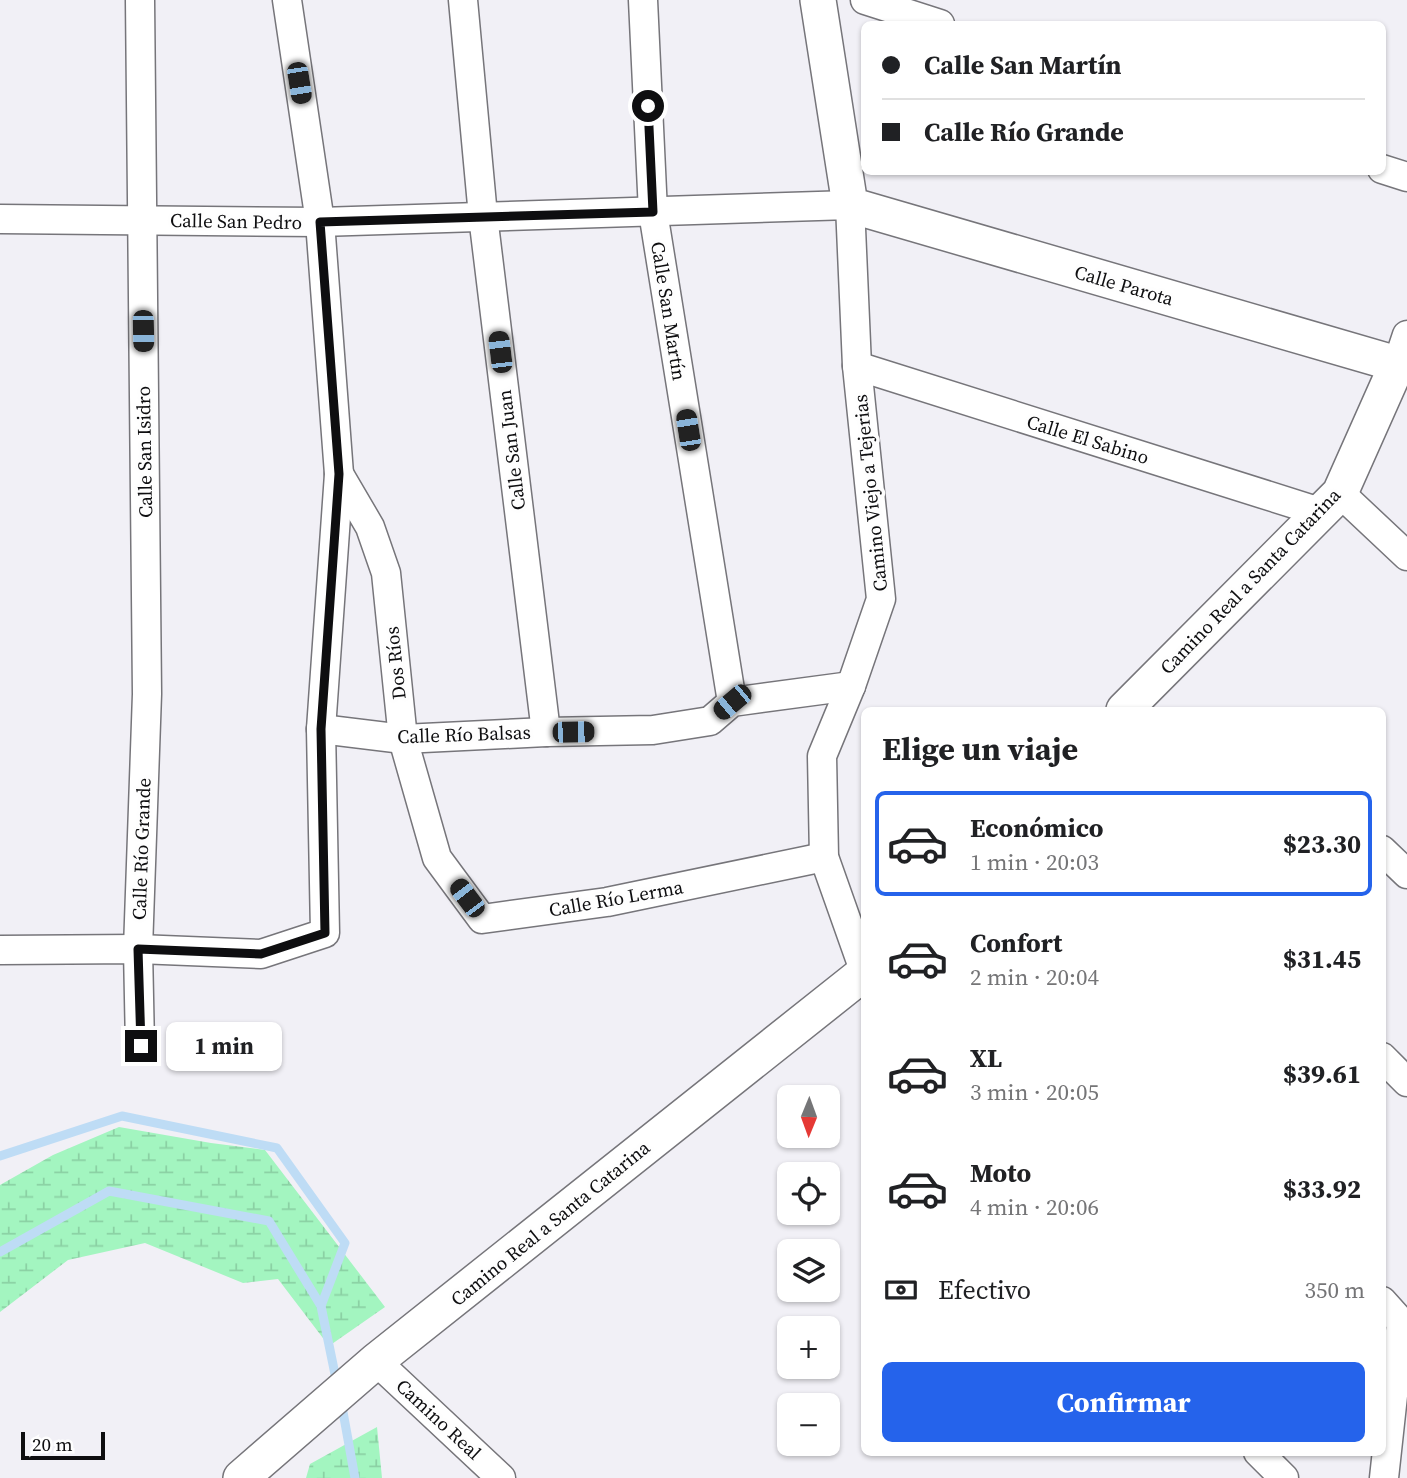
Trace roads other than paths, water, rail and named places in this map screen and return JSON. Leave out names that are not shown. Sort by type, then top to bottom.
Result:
[{"type":"street","name":"Calle San Isidro","points":[[140,0],[147,694]]},
{"type":"street","points":[[0,950],[138,949],[261,954],[325,933],[321,729],[339,474],[320,222],[287,0]]},
{"type":"street","name":"Calle San Juan","points":[[463,0],[483,216],[546,732]]},
{"type":"street","name":"Calle San Martín","points":[[643,0],[653,212],[732,702]]},
{"type":"street","name":"Camino Viejo a Tejerias","points":[[818,0],[850,205],[857,366],[881,599],[852,686],[822,756],[824,857],[861,962]]},
{"type":"street","points":[[865,0],[931,21]]},
{"type":"street","points":[[1386,170],[1407,177]]},
{"type":"street","name":"Calle San Pedro","points":[[0,219],[320,222],[850,205]]},
{"type":"street","name":"Calle Parota","points":[[850,205],[1404,356]]},
{"type":"street","name":"Camino Real a Santa Catarina","points":[[1127,707],[1330,503],[1404,356]]},
{"type":"street","name":"Calle El Sabino","points":[[857,366],[1330,503]]},
{"type":"street","name":"Dos Ríos","points":[[339,474],[370,527],[386,573],[404,738],[437,858]]},
{"type":"street","points":[[1330,503],[1407,556]]},
{"type":"street","name":"Calle Río Balsas","points":[[321,729],[404,738],[653,730],[710,721],[732,702],[852,686]]},
{"type":"street","name":"Calle Río Grande","points":[[141,1046],[138,949],[147,694]]},
{"type":"street","points":[[1386,854],[1407,874]]},
{"type":"street","name":"Calle Río Lerma","points":[[437,858],[482,919],[607,902],[824,857]]},
{"type":"street","name":"Camino Real a Santa Catarina","points":[[241,1478],[366,1371],[861,973]]},
{"type":"street","points":[[1386,1061],[1407,1082]]},
{"type":"street","points":[[1386,1453],[1397,1315]]},
{"type":"street","name":"Camino Real","points":[[366,1371],[501,1478]]},
{"type":"street","points":[[1262,1456],[1284,1478]]},
{"type":"street","points":[[1384,1478],[1386,1456]]},
{"type":"waterway","points":[[0,1156],[122,1116],[277,1148],[345,1243],[321,1306]]},
{"type":"waterway","points":[[0,1252],[109,1191],[269,1221],[321,1306],[337,1384]]},
{"type":"waterway","points":[[341,1401],[355,1478]]}]
